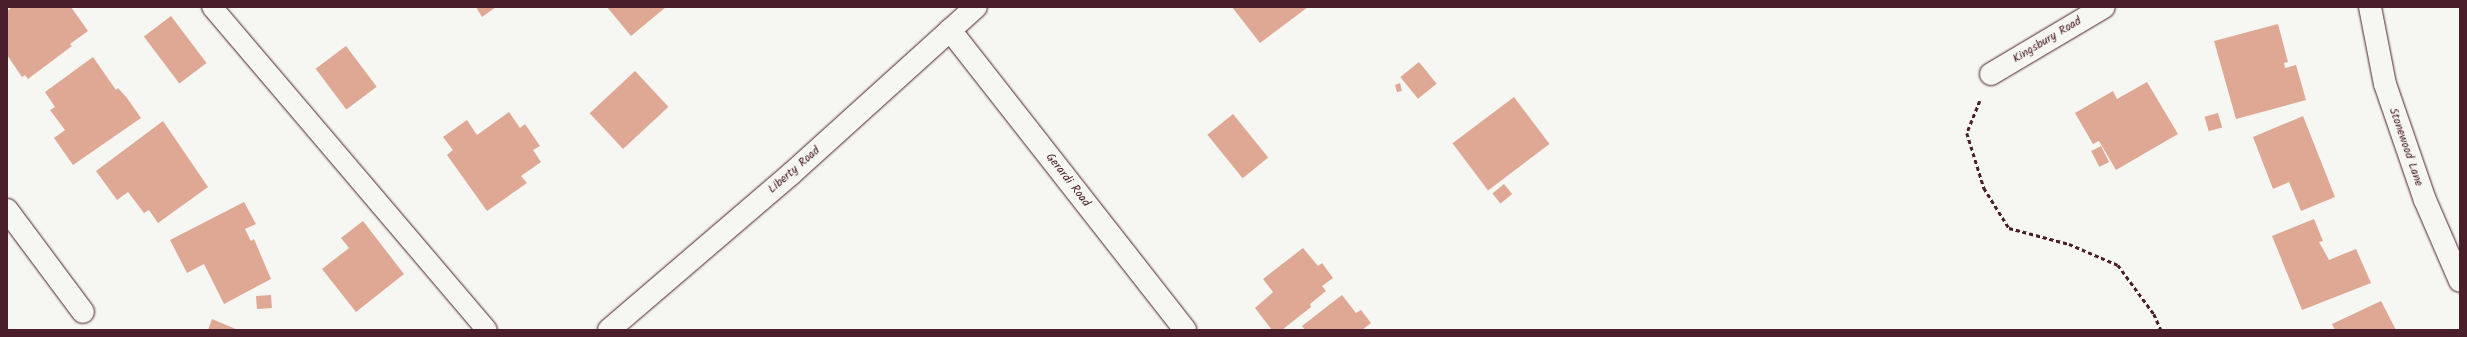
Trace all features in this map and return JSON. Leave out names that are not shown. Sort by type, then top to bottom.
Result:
[{"type":"street","name":"Liberty Road","points":[[609,330],[791,174],[976,7]]},
{"type":"street","name":"Kingsbury Road","points":[[1991,74],[2104,7]]},
{"type":"street","name":"Stonewood Lane","points":[[2370,7],[2385,84],[2425,200],[2460,281]]},
{"type":"street","name":"Gerardi Road","points":[[950,30],[1185,330]]},
{"type":"street","points":[[7,210],[83,312]]},
{"type":"lane","points":[[212,7],[487,330]]},
{"type":"path","points":[[1991,74],[1967,133],[1984,188],[2008,228],[2069,244],[2118,265],[2154,314],[2161,330]]},
{"type":"building","points":[[12,7],[71,7],[88,31],[70,44],[72,46],[28,79],[25,75],[22,77],[7,55],[7,11]]},
{"type":"building","points":[[476,7],[496,7],[482,17]]},
{"type":"building","points":[[607,7],[666,7],[631,36]]},
{"type":"building","points":[[1232,7],[1308,7],[1260,43]]},
{"type":"building","points":[[171,16],[207,63],[179,84],[144,36]]},
{"type":"building","points":[[2278,24],[2288,62],[2284,63],[2285,68],[2296,65],[2306,100],[2236,119],[2214,41]]},
{"type":"building","points":[[346,46],[377,87],[346,110],[316,69]]},
{"type":"building","points":[[93,57],[116,90],[118,88],[127,98],[141,118],[73,165],[54,138],[65,130],[50,110],[55,107],[45,92]]},
{"type":"building","points":[[1419,62],[1437,84],[1418,99],[1400,77]]},
{"type":"building","points":[[635,71],[668,107],[623,149],[590,113]]},
{"type":"building","points":[[2147,82],[2178,134],[2116,170],[2099,141],[2093,144],[2075,113],[2113,91],[2117,99]]},
{"type":"building","points":[[1400,83],[1402,91],[1397,92],[1395,85]]},
{"type":"building","points":[[1514,97],[1550,144],[1488,190],[1453,143]]},
{"type":"building","points":[[509,112],[520,128],[525,124],[540,146],[533,150],[541,162],[521,176],[527,183],[487,211],[447,155],[453,150],[443,137],[467,120],[477,135]]},
{"type":"building","points":[[2218,113],[2222,127],[2209,131],[2205,117]]},
{"type":"building","points":[[1233,114],[1268,158],[1243,178],[1207,135]]},
{"type":"building","points":[[2303,116],[2335,197],[2301,211],[2289,182],[2273,189],[2253,137]]},
{"type":"building","points":[[163,121],[208,187],[158,223],[149,210],[144,213],[128,192],[117,200],[96,171]]},
{"type":"building","points":[[2101,146],[2109,162],[2099,167],[2091,151]]},
{"type":"building","points":[[1504,184],[1512,194],[1501,204],[1492,193]]},
{"type":"building","points":[[244,202],[256,224],[245,229],[251,241],[254,239],[271,279],[224,304],[204,264],[187,273],[170,240]]},
{"type":"building","points":[[2314,219],[2323,241],[2319,242],[2329,260],[2356,249],[2371,283],[2302,310],[2272,236]]},
{"type":"building","points":[[363,221],[404,274],[356,312],[322,269],[349,248],[341,238]]},
{"type":"building","points":[[1303,248],[1318,266],[1322,263],[1333,278],[1322,286],[1326,291],[1310,304],[1311,307],[1282,330],[1272,330],[1255,308],[1273,292],[1263,279]]},
{"type":"building","points":[[271,295],[272,308],[257,309],[256,296]]},
{"type":"building","points":[[1342,295],[1356,313],[1361,310],[1371,323],[1362,330],[1305,330],[1302,326]]},
{"type":"building","points":[[2381,301],[2396,330],[2335,330],[2332,324]]},
{"type":"building","points":[[212,319],[238,330],[208,330]]}]
